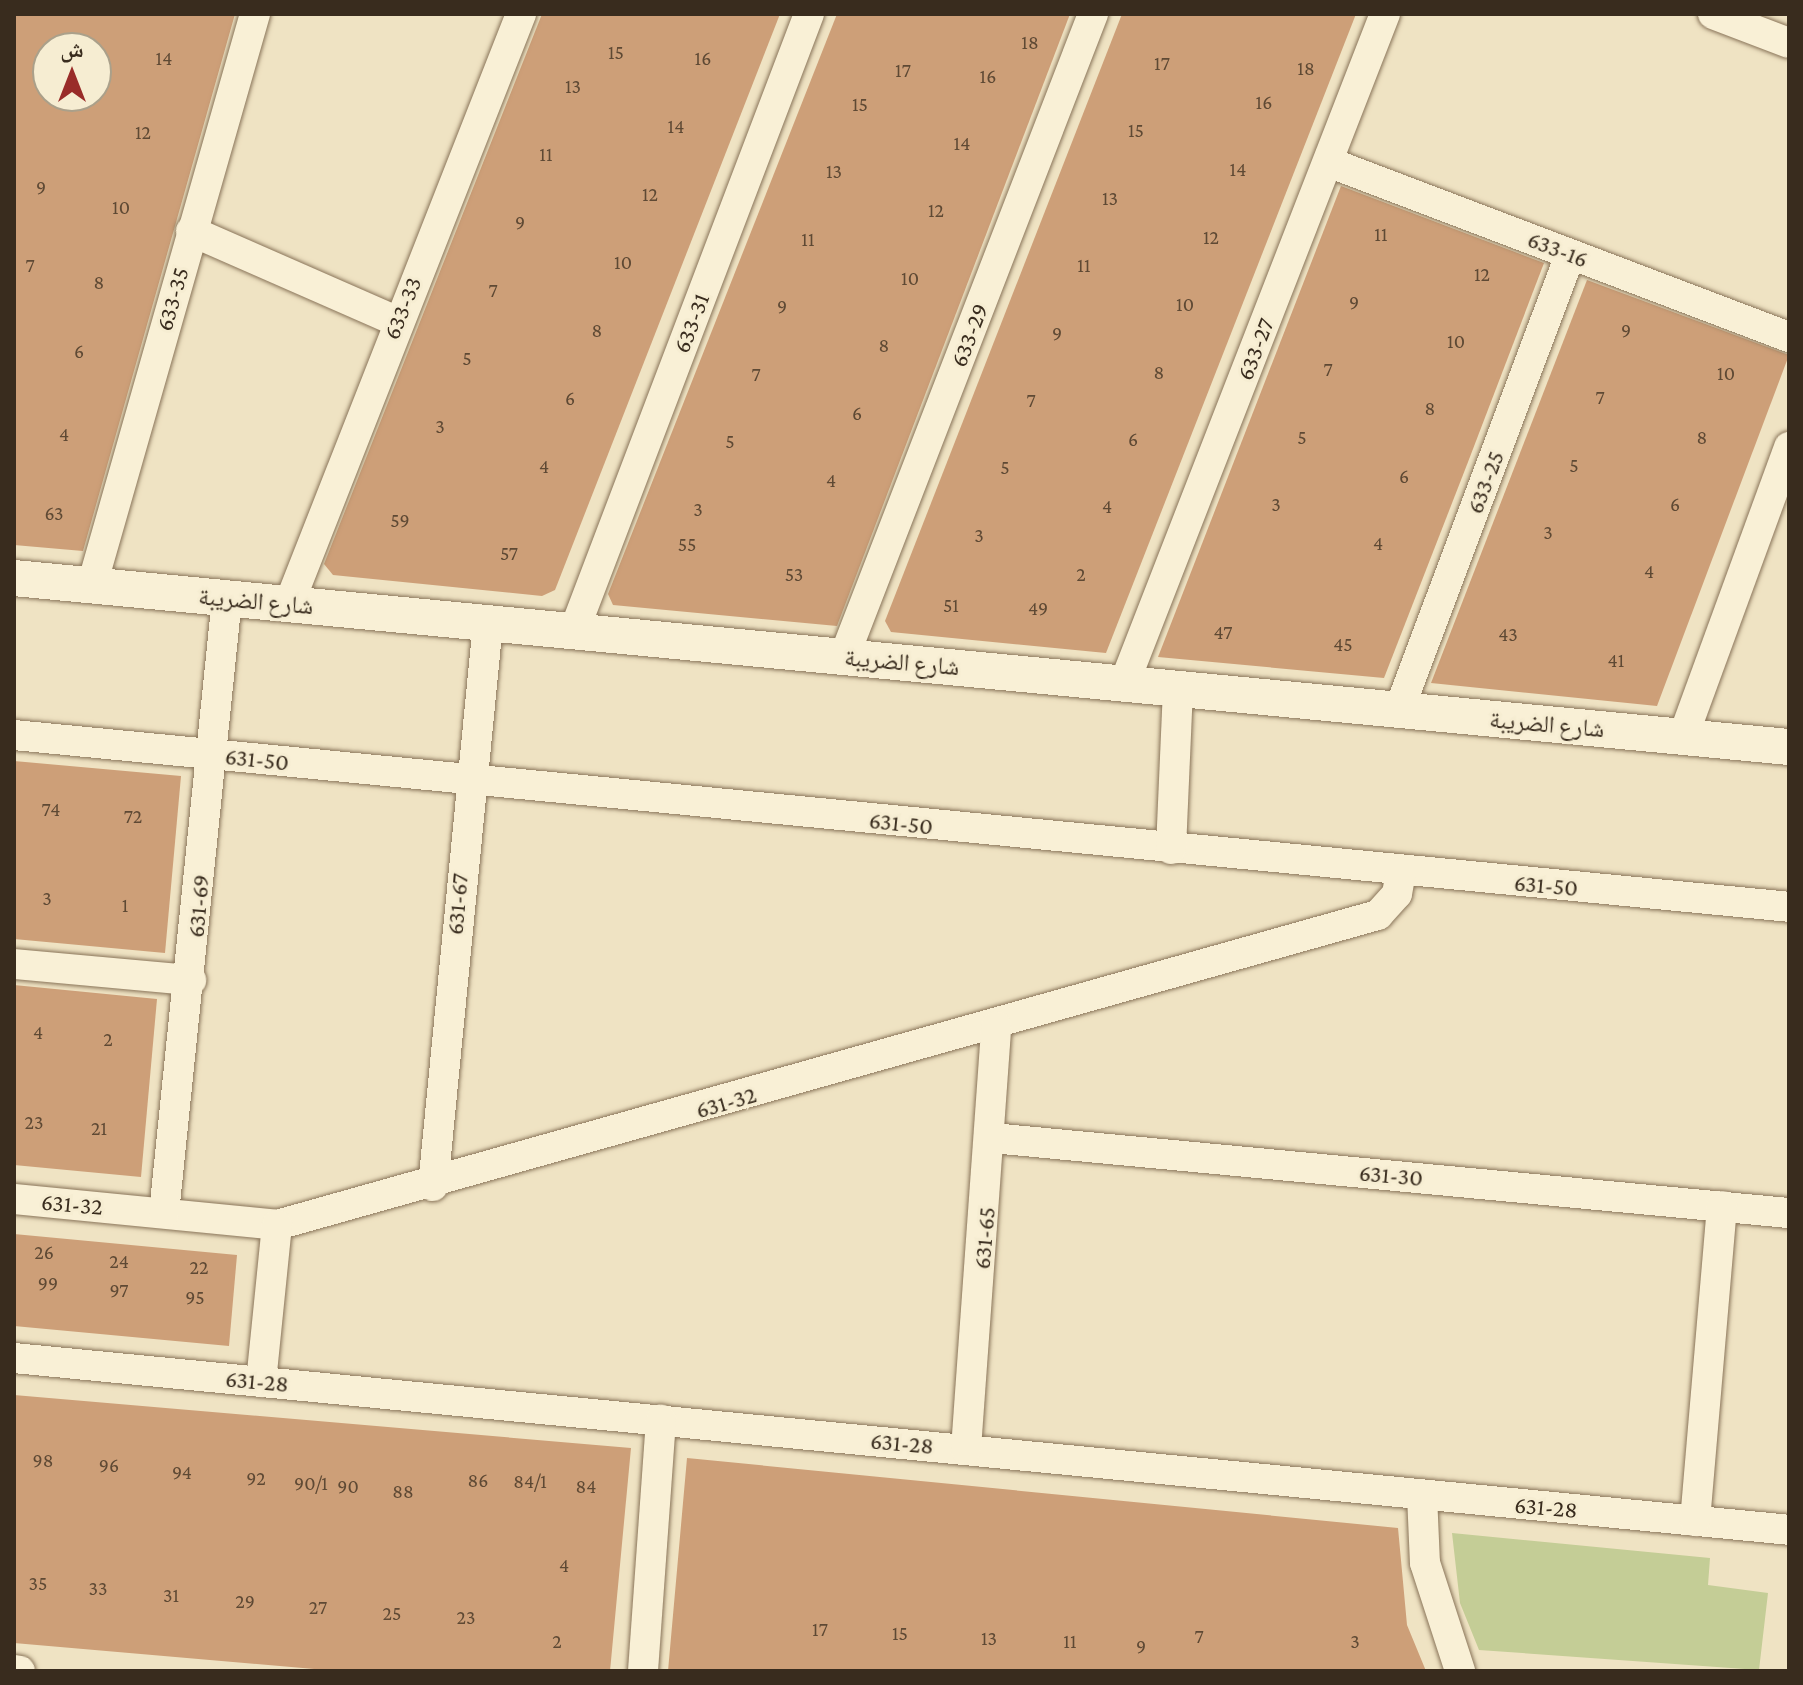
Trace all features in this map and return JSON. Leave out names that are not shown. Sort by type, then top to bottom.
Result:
[{"type":"street","name":"633-35","points":[[92,585],[255,14]]},
{"type":"street","name":"633-33","points":[[289,604],[396,321],[521,14]]},
{"type":"street","name":"633-31","points":[[574,631],[809,14]]},
{"type":"street","name":"633-29","points":[[844,657],[1093,14]]},
{"type":"street","name":"633-27","points":[[1124,684],[1385,14]]},
{"type":"street","points":[[1713,14],[1789,43]]},
{"type":"street","name":"633-16","points":[[1328,162],[1789,337]]},
{"type":"street","points":[[191,231],[396,321]]},
{"type":"street","name":"633-25","points":[[1399,710],[1570,254]]},
{"type":"street","points":[[1683,737],[1789,447]]},
{"type":"street","name":"شارع الضريبة","points":[[14,578],[1789,747]]},
{"type":"street","name":"631-69","points":[[164,1213],[191,980],[227,598]]},
{"type":"street","name":"631-67","points":[[433,1186],[468,780],[488,623]]},
{"type":"street","points":[[1171,849],[1178,689]]},
{"type":"street","name":"631-50","points":[[14,735],[1789,907]]},
{"type":"street","name":"631-32","points":[[14,1199],[277,1225],[433,1186],[1378,915],[1397,894],[1401,871]]},
{"type":"street","points":[[14,964],[191,980]]},
{"type":"street","name":"631-65","points":[[966,1449],[992,1138],[996,1026]]},
{"type":"street","name":"631-30","points":[[992,1138],[1789,1213]]},
{"type":"street","points":[[1695,1521],[1722,1206]]},
{"type":"street","points":[[261,1382],[277,1225]]},
{"type":"street","name":"631-28","points":[[14,1358],[1789,1530]]},
{"type":"street","points":[[643,1671],[661,1420]]},
{"type":"street","points":[[1422,1495],[1425,1563],[1460,1671]]},
{"type":"green space","points":[[1452,1533],[1710,1558],[1708,1585],[1768,1593],[1759,1670],[1479,1650],[1460,1603]]},
{"type":"building","points":[[14,14],[235,14],[83,551],[14,545]]},
{"type":"building","points":[[542,14],[780,14],[555,590],[542,596],[333,575],[324,564]]},
{"type":"building","points":[[837,14],[1070,14],[837,626],[613,605],[608,594]]},
{"type":"building","points":[[1122,14],[1356,14],[1106,653],[891,632],[885,621]]},
{"type":"building","points":[[1341,186],[1544,263],[1468,462],[1384,678],[1158,657]]},
{"type":"building","points":[[1587,280],[1789,355],[1657,706],[1431,683]]},
{"type":"building","points":[[14,761],[181,776],[165,953],[14,939]]},
{"type":"building","points":[[14,985],[157,999],[141,1177],[14,1165]]},
{"type":"building","points":[[14,1234],[237,1255],[229,1346],[14,1326]]},
{"type":"building","points":[[14,1395],[631,1448],[610,1671],[337,1671],[14,1643]]},
{"type":"building","points":[[687,1458],[1398,1528],[1407,1625],[1426,1671],[668,1671]]}]
